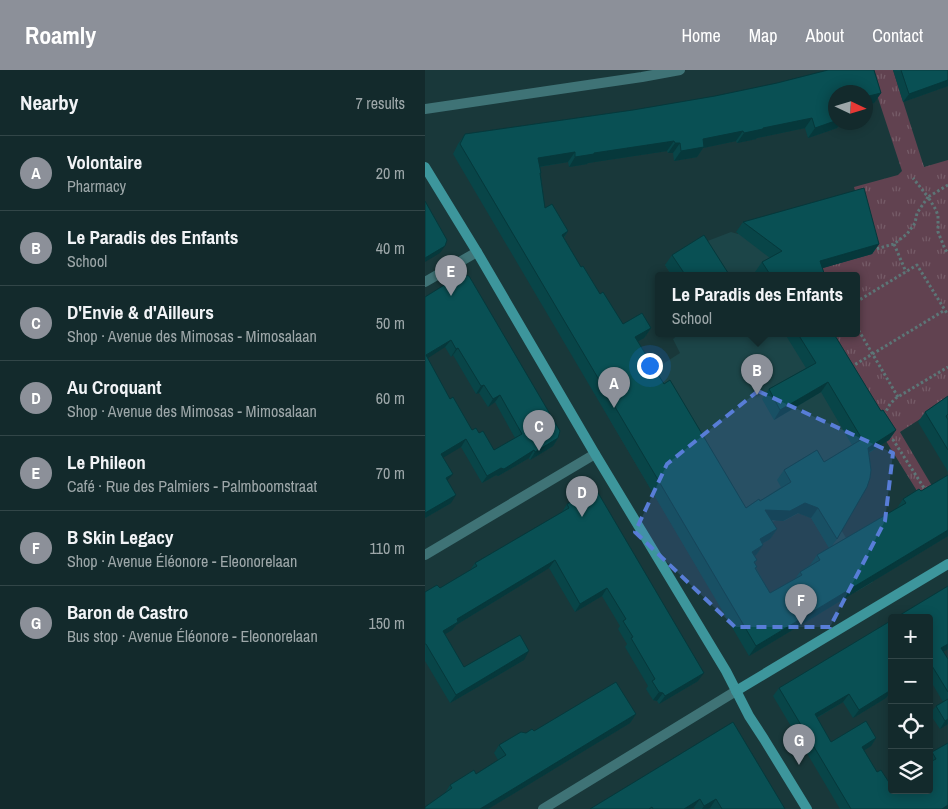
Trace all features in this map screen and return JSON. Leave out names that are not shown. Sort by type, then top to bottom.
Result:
[{"type":"street","points":[[425,109],[680,70]]},
{"type":"street","points":[[425,168],[726,671],[749,716],[807,809]]},
{"type":"street","points":[[425,282],[477,252]]},
{"type":"street","points":[[425,555],[595,454]]},
{"type":"street","points":[[543,809],[948,564]]},
{"type":"path","points":[[913,178],[936,210],[938,232],[948,253]]},
{"type":"path","points":[[871,250],[895,244],[907,234],[915,223],[917,213],[928,197],[948,185]]},
{"type":"path","points":[[895,244],[906,272]]},
{"type":"path","points":[[860,300],[917,265],[948,315]]},
{"type":"path","points":[[855,375],[850,368],[945,310]]},
{"type":"path","points":[[860,333],[898,397]]},
{"type":"path","points":[[882,422],[890,404],[898,397],[948,367]]},
{"type":"path","points":[[887,430],[928,495]]},
{"type":"highlighted area","points":[[758,391],[893,453],[885,521],[830,627],[735,627],[635,532],[667,464]]},
{"type":"shaded area","points":[[738,231],[798,272],[669,272],[665,265],[697,245],[731,232],[738,234]]},
{"type":"shaded area","points":[[675,337],[822,337],[861,458],[840,528],[873,582],[856,592],[810,516],[799,513],[784,521],[778,519],[771,523],[765,531],[770,539],[704,579],[610,420],[647,400],[652,371],[680,353],[673,339]]},
{"type":"green space","points":[[864,70],[893,70],[924,167],[948,160],[948,401],[900,432],[935,491],[922,499],[823,337],[860,337],[860,272],[812,272],[870,244],[854,187],[898,175],[902,171],[878,98],[873,98],[873,85],[869,85]]},
{"type":"green space","points":[[917,261],[948,312],[948,369],[897,400],[860,337],[860,295]]},
{"type":"building","points":[[828,70],[874,70],[881,93],[873,95],[873,85],[828,85],[828,123],[815,128],[812,118],[744,133],[743,131],[703,139],[704,147],[681,151],[680,143],[675,143],[674,141],[575,157],[575,152],[538,158],[545,208],[552,204],[568,231],[562,235],[581,267],[583,266],[600,294],[603,292],[623,324],[642,313],[651,328],[635,337],[664,384],[670,380],[746,508],[791,482],[784,470],[817,450],[824,462],[862,439],[828,382],[780,410],[769,389],[816,363],[800,337],[836,337],[881,411],[883,410],[896,430],[868,448],[871,470],[867,487],[837,539],[818,508],[805,503],[790,511],[765,510],[777,529],[760,539],[763,545],[752,552],[757,560],[754,562],[757,567],[755,568],[770,593],[802,575],[800,572],[820,560],[817,555],[906,503],[903,499],[919,489],[921,491],[948,475],[948,530],[756,646],[460,144],[465,134],[633,110],[715,96]]},
{"type":"building","points":[[901,70],[948,70],[948,80],[909,94]]},
{"type":"building","points":[[864,188],[879,244],[820,261],[824,272],[768,272],[762,262],[782,251],[743,222]]},
{"type":"building","points":[[425,201],[447,240],[445,246],[425,258]]},
{"type":"building","points":[[704,235],[727,272],[683,272],[672,255]]},
{"type":"building","points":[[462,274],[469,276],[560,431],[558,438],[535,452],[534,450],[504,469],[501,468],[487,476],[466,439],[441,454],[453,474],[446,478],[456,495],[425,513],[425,297]],"holes":[[[451,340],[456,349],[458,348],[481,386],[484,385],[493,399],[500,395],[522,434],[494,450],[483,431],[479,433],[476,428],[472,430],[453,397],[450,399],[426,355]]]},
{"type":"building","points":[[948,396],[948,414],[946,416],[948,420],[948,450],[925,412]]},
{"type":"building","points":[[593,490],[594,492],[597,491],[704,673],[665,696],[659,692],[652,681],[655,679],[623,621],[626,619],[607,588],[580,604],[555,560],[457,619],[458,622],[443,631],[464,667],[520,635],[529,651],[456,695],[425,644],[425,592],[437,585],[440,588],[477,566],[475,563],[569,508],[567,504]]},
{"type":"building","points":[[948,586],[948,644],[941,648],[948,659],[948,692],[933,668],[933,614],[902,614]]},
{"type":"building","points":[[888,622],[888,692],[859,710],[849,694],[815,714],[831,742],[866,721],[876,738],[862,747],[877,772],[881,770],[888,781],[888,794],[933,794],[933,760],[936,759],[933,751],[948,743],[948,805],[942,809],[851,809],[779,688]]},
{"type":"building","points":[[616,682],[636,714],[480,809],[425,809],[425,807],[452,788],[450,785],[474,770],[476,774],[506,755],[499,745],[521,732],[526,733],[532,729],[534,731]]},
{"type":"building","points":[[948,699],[948,719],[945,721],[936,706]]},
{"type":"building","points":[[733,722],[785,809],[722,809],[716,799],[704,806],[700,799],[684,809],[653,809],[652,807],[649,809],[590,809]]},
{"type":"place","name":"Le Phileon","points":[[451,296]]},
{"type":"place","name":"Le Paradis des Enfants","points":[[757,395]]},
{"type":"place","name":"Volontaire","points":[[614,408]]},
{"type":"place","name":"D'Envie & d'Ailleurs","points":[[539,451]]},
{"type":"place","name":"Au Croquant","points":[[582,517]]},
{"type":"place","name":"B Skin Legacy","points":[[801,625]]},
{"type":"place","name":"Baron de Castro","points":[[799,765]]}]
